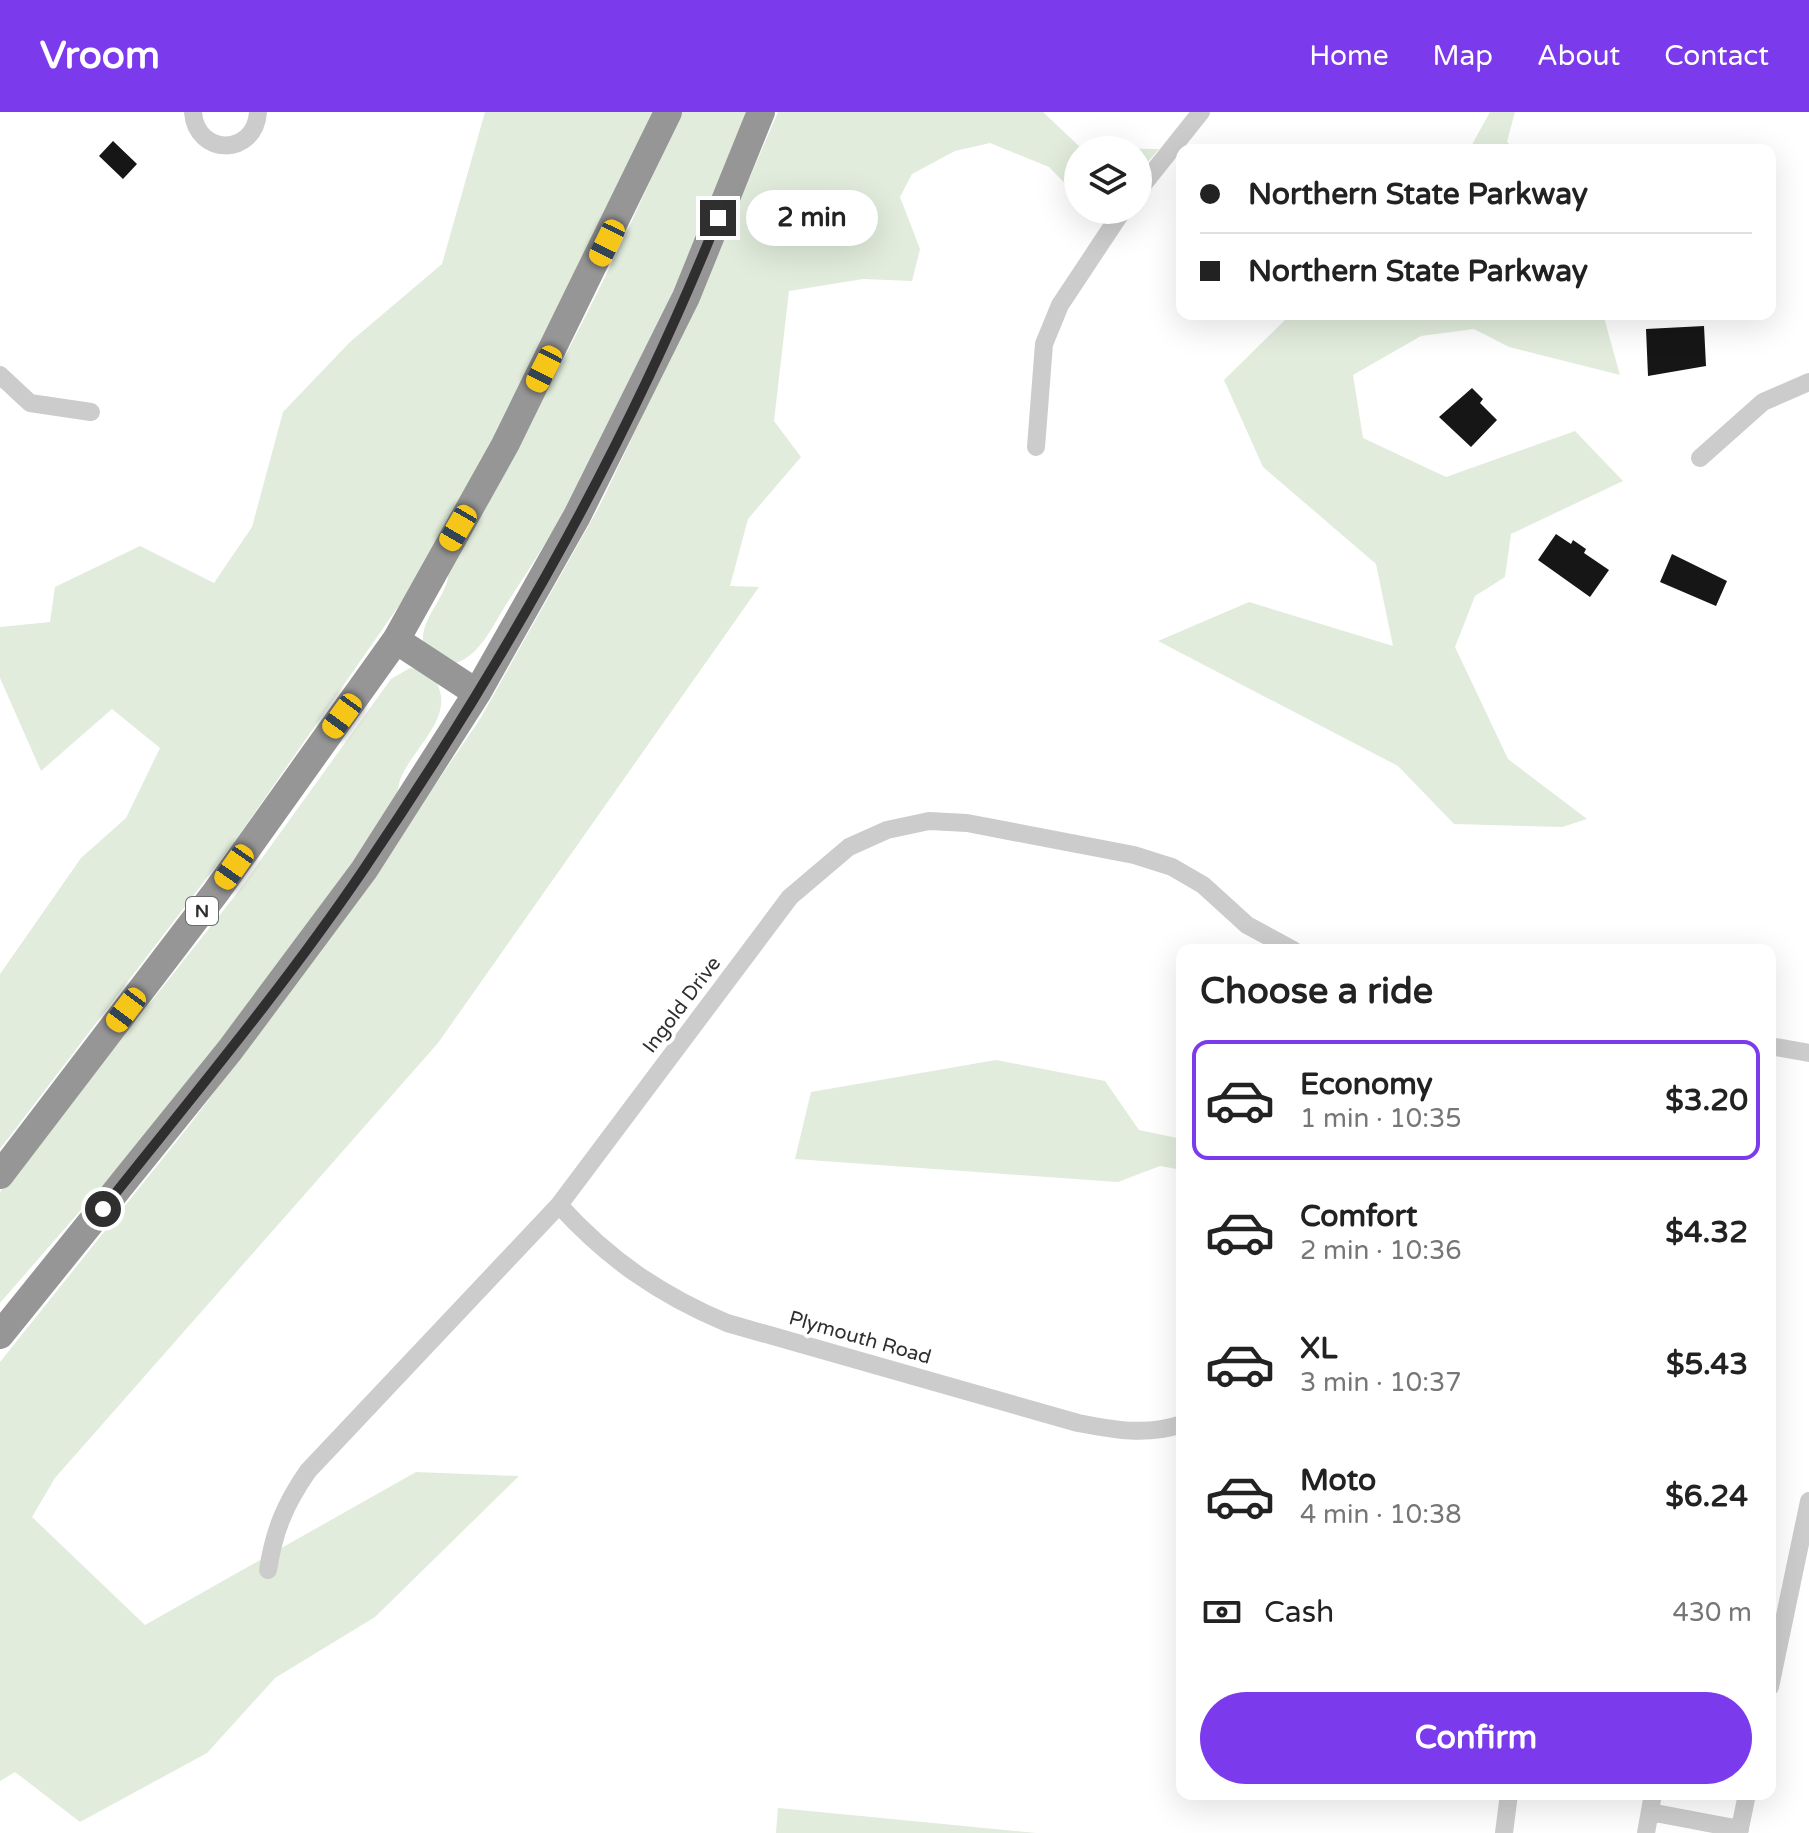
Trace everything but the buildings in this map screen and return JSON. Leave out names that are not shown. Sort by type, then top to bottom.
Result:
[{"type":"highway","name":"N","points":[[0,1175],[216,892],[396,640],[505,445],[668,112]]},
{"type":"highway","points":[[0,1335],[239,1038],[364,870],[477,693],[577,516],[686,297],[761,112]]},
{"type":"highway","points":[[396,640],[477,693]]},
{"type":"street","points":[[193,112],[194,122],[204,139],[223,147],[243,142],[251,135],[258,112]]},
{"type":"street","points":[[1152,173],[1201,112]]},
{"type":"street","points":[[1036,447],[1044,344],[1060,305],[1114,224]]},
{"type":"street","points":[[0,375],[30,403],[91,412]]},
{"type":"street","points":[[1700,458],[1763,402],[1809,382]]},
{"type":"street","name":"Ingold Drive","points":[[268,1570],[273,1536],[285,1504],[308,1471],[559,1205],[790,897],[849,847],[887,830],[929,821],[967,823],[1159,863],[1203,885],[1247,925],[1282,944]]},
{"type":"street","points":[[1776,1047],[1809,1053]]},
{"type":"street","name":"Plymouth Road","points":[[559,1205],[587,1236],[631,1272],[677,1302],[727,1323],[1078,1423],[1122,1432],[1165,1430],[1176,1426]]},
{"type":"street","points":[[1776,1664],[1804,1556],[1809,1501]]},
{"type":"street","points":[[1504,1833],[1508,1800]]},
{"type":"street","points":[[1646,1833],[1652,1803],[1739,1831],[1746,1800]]},
{"type":"green space","points":[[485,112],[652,112],[579,279],[423,571],[235,841],[0,1149],[0,974],[81,858],[126,818],[160,748],[112,709],[41,771],[0,678],[0,627],[50,622],[55,587],[140,546],[214,583],[252,527],[283,412],[350,342],[442,264]]},
{"type":"green space","points":[[680,112],[746,112],[669,300],[580,484],[485,639],[469,656],[450,664],[423,641],[427,622],[445,588],[449,568],[572,343],[628,229]]},
{"type":"green space","points":[[778,112],[1043,112],[1068,136],[1064,136],[1064,183],[1049,167],[990,143],[955,151],[912,174],[900,197],[920,249],[912,281],[863,279],[789,291],[774,421],[801,457],[748,519],[730,586],[759,587],[438,1043],[55,1478],[32,1517],[145,1625],[416,1472],[519,1476],[375,1617],[275,1678],[207,1753],[80,1822],[15,1772],[0,1781],[0,1362],[188,1127],[335,932],[480,719],[599,507],[693,310]]},
{"type":"green space","points":[[1490,112],[1515,112],[1507,142],[1509,144],[1472,144]]},
{"type":"green space","points":[[1285,320],[1605,320],[1620,375],[1509,347],[1474,329],[1421,336],[1353,375],[1363,438],[1446,477],[1575,431],[1623,481],[1511,534],[1505,577],[1475,596],[1455,647],[1508,759],[1587,819],[1562,827],[1454,824],[1398,766],[1158,641],[1249,602],[1393,646],[1376,564],[1263,467],[1224,380]]},
{"type":"green space","points":[[410,668],[428,671],[438,685],[440,711],[402,775],[395,806],[247,1019],[0,1303],[0,1192],[234,897],[391,679]]},
{"type":"green space","points":[[996,1060],[1105,1081],[1139,1130],[1176,1138],[1176,1169],[1160,1166],[1118,1182],[795,1159],[811,1092]]},
{"type":"green space","points":[[778,1808],[1036,1833],[776,1833]]},
{"type":"route","points":[[103,1209],[230,1050],[364,870],[477,693],[577,516],[686,297],[718,218]]}]
